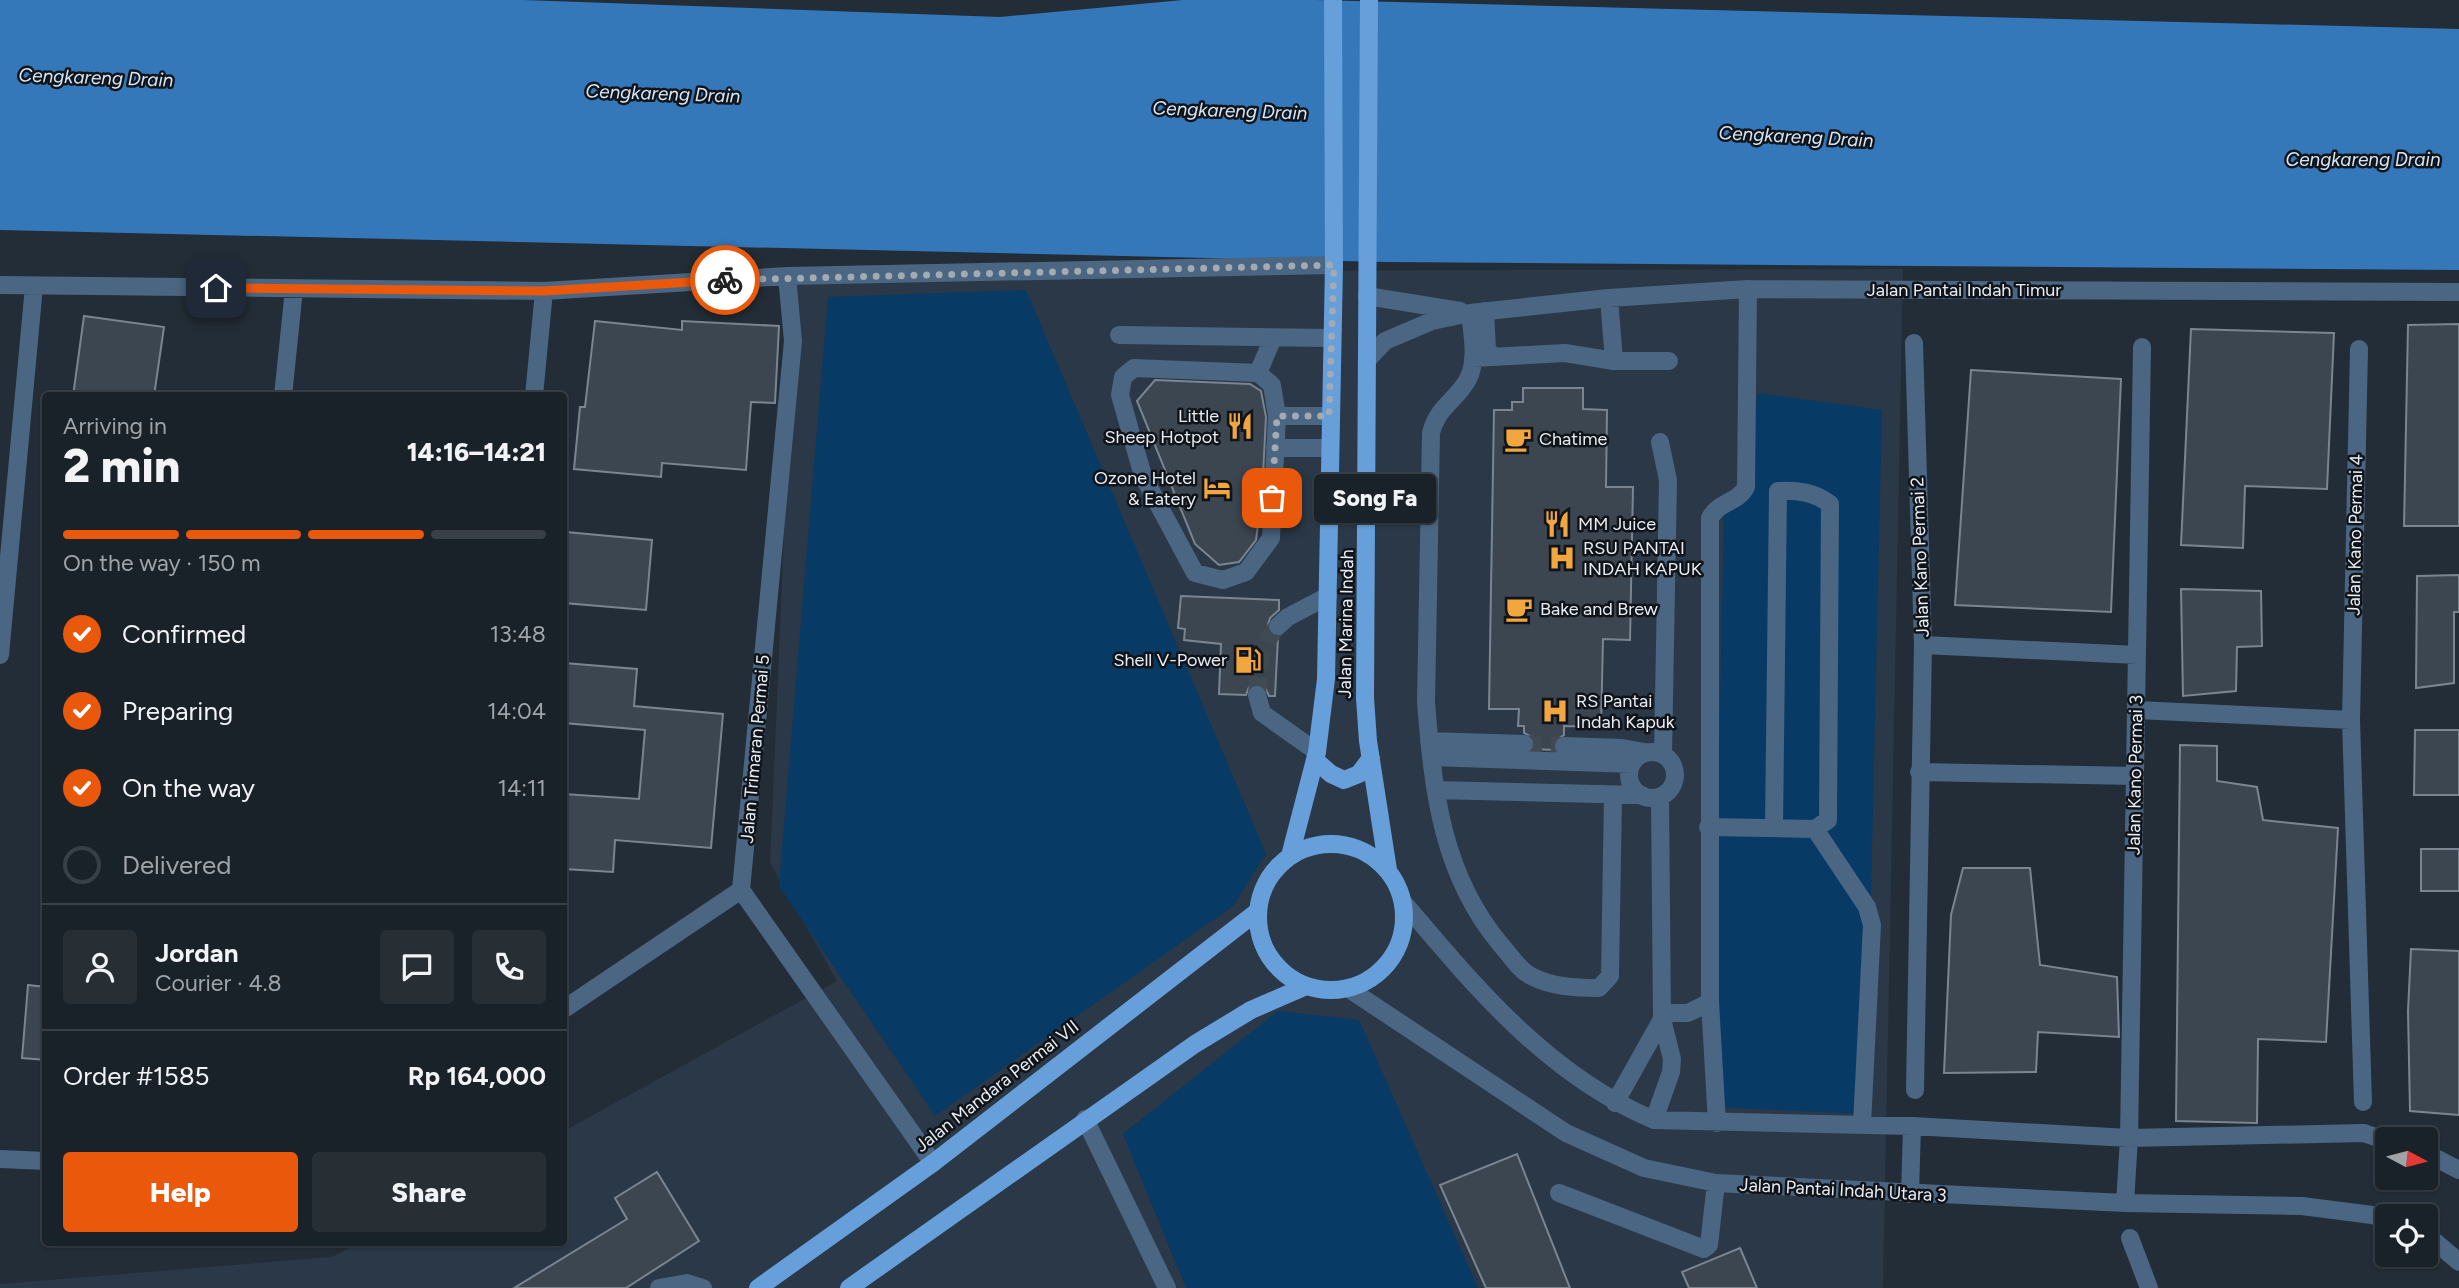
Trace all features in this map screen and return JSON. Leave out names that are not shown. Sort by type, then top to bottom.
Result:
[{"type":"main road","name":"Jalan Marina Indah","points":[[1290,856],[1316,756],[1326,679],[1328,448],[1334,264],[1333,0]]},
{"type":"main road","name":"Jalan Marina Indah","points":[[1369,0],[1365,698],[1388,870]]},
{"type":"main road","points":[[1316,756],[1331,774],[1344,780],[1359,774],[1371,758]]},
{"type":"main road","points":[[1341,844],[1367,852],[1388,870],[1404,903],[1404,931],[1394,957],[1374,978],[1349,989],[1326,991],[1304,987],[1284,975],[1268,957],[1259,935],[1258,911],[1268,880],[1290,856],[1315,845],[1341,844]]},
{"type":"main road","name":"Jalan Mandara Permai VII","points":[[758,1288],[933,1163],[1258,911]]},
{"type":"main road","points":[[849,1288],[1085,1119],[1217,1030],[1251,1010],[1304,987]]},
{"type":"street","points":[[0,285],[544,291],[787,276],[1334,264]]},
{"type":"street","name":"Jalan Trimaran Permai 5","points":[[741,890],[793,341],[787,276]]},
{"type":"street","points":[[0,655],[34,286]]},
{"type":"street","points":[[283,392],[294,289]]},
{"type":"street","points":[[1717,1123],[1710,1002],[1710,518],[1714,510],[1725,501],[1737,498],[1746,487],[1748,289]]},
{"type":"street","name":"Jalan Pantai Indah Timur","points":[[1368,359],[1385,341],[1398,334],[1432,321],[1478,312],[1609,298],[1748,289],[2459,292]]},
{"type":"street","points":[[534,392],[544,291]]},
{"type":"street","name":"Jalan Pantai Indah Timur","points":[[1367,296],[1478,312]]},
{"type":"street","points":[[1609,298],[1614,361]]},
{"type":"street","points":[[1478,312],[1482,357],[1467,381],[1440,410],[1434,422],[1429,469],[1432,491],[1426,702],[1436,790],[1450,860],[1485,926],[1528,975],[1552,984],[1578,988],[1599,988],[1610,976],[1613,795]]},
{"type":"street","points":[[1119,335],[1331,338]]},
{"type":"street","points":[[1258,373],[1273,338]]},
{"type":"street","name":"Jalan Kano Permai 2","points":[[1914,343],[1923,645],[1915,1090]]},
{"type":"street","name":"Jalan Kano Permai 3","points":[[2125,1203],[2129,1138],[2142,347]]},
{"type":"street","name":"Jalan Kano Permai 4","points":[[2359,349],[2351,720],[2363,1102]]},
{"type":"street","points":[[1482,357],[1565,353],[1614,361],[1668,361]]},
{"type":"street","points":[[1134,368],[1258,373],[1272,385],[1277,416],[1270,538],[1246,572],[1223,580],[1195,573],[1143,476],[1120,395],[1121,384],[1134,368]]},
{"type":"street","points":[[1277,416],[1329,416]]},
{"type":"street","points":[[1651,796],[1630,782],[1647,757],[1668,480],[1660,442]]},
{"type":"street","points":[[1275,448],[1328,448]]},
{"type":"street","points":[[1708,827],[1815,829],[1828,820],[1830,504],[1819,495],[1746,487]]},
{"type":"street","points":[[1774,828],[1778,491]]},
{"type":"street","points":[[1278,626],[1288,617],[1328,596]]},
{"type":"street","points":[[1923,645],[2137,655]]},
{"type":"street","points":[[1256,695],[1262,713],[1316,756]]},
{"type":"street","points":[[2136,709],[2351,720]]},
{"type":"street","points":[[1430,749],[1524,744]]},
{"type":"street","points":[[1436,790],[1651,796],[1667,792],[1676,776],[1674,767],[1622,748],[1564,746]]},
{"type":"street","points":[[1430,749],[1647,757]]},
{"type":"street","points":[[1919,772],[2135,776]]},
{"type":"street","points":[[1651,796],[1662,1016],[1672,1059],[1671,1073],[1654,1120]]},
{"type":"street","points":[[1815,829],[1867,907],[1872,925],[1862,1125]]},
{"type":"street","points":[[567,1007],[741,890],[933,1163]]},
{"type":"street","points":[[1404,903],[1471,982],[1555,1063],[1615,1103],[1654,1120],[1912,1126],[2129,1138],[2364,1133],[2375,1137]]},
{"type":"street","name":"Jalan Pantai Indah Utara 3","points":[[1349,989],[1566,1133],[1644,1168],[1716,1183],[2125,1203],[2302,1206],[2375,1216]]},
{"type":"street","points":[[1662,1016],[1688,1013],[1710,1002]]},
{"type":"street","points":[[1615,1103],[1662,1016]]},
{"type":"street","points":[[1085,1119],[1167,1288]]},
{"type":"street","points":[[1910,1194],[1912,1126]]},
{"type":"street","points":[[0,1159],[42,1161]]},
{"type":"street","points":[[2438,1159],[2459,1170]]},
{"type":"street","points":[[1559,1193],[1704,1249],[1709,1245],[1716,1183]]},
{"type":"street","points":[[2130,1238],[2149,1288]]},
{"type":"street","points":[[2438,1244],[2459,1262]]},
{"type":"street","points":[[659,1288],[687,1283],[703,1288]]},
{"type":"shaded area","points":[[1903,269],[1883,1288],[0,1288],[0,1284],[332,1257],[353,1246],[567,1246],[567,1129],[837,981],[770,863],[795,272]]},
{"type":"shaded area","points":[[1026,290],[1266,854],[1233,906],[935,1116],[779,886],[828,297]]},
{"type":"shaded area","points":[[1757,393],[1882,410],[1866,1114],[1712,1107],[1724,510],[1750,498]]},
{"type":"shaded area","points":[[1278,1011],[1359,1020],[1478,1288],[1186,1288],[1123,1134]]},
{"type":"water","name":"Cengkareng Drain","points":[[0,0],[523,0],[1000,17],[1183,0],[1315,0],[2459,29],[2459,270],[1385,262],[0,230]]},
{"type":"building","points":[[84,316],[164,327],[155,392],[74,392]]},
{"type":"building","points":[[595,321],[682,330],[682,321],[779,326],[775,403],[751,402],[746,470],[662,463],[661,477],[574,469],[580,407],[585,407]]},
{"type":"building","points":[[2459,324],[2459,526],[2404,526],[2408,325]]},
{"type":"building","points":[[2191,329],[2334,333],[2327,489],[2245,486],[2243,548],[2181,545]]},
{"type":"building","points":[[1971,370],[2121,379],[2111,612],[1955,605]]},
{"type":"building","name":"Ozone Hotel & Eatery","points":[[1155,380],[1250,384],[1261,391],[1266,417],[1262,494],[1256,540],[1239,562],[1219,565],[1195,544],[1137,401]]},
{"type":"building","points":[[1523,388],[1583,388],[1583,409],[1607,410],[1606,487],[1633,487],[1630,640],[1603,639],[1601,727],[1564,726],[1564,735],[1554,741],[1554,750],[1534,749],[1534,738],[1524,733],[1524,726],[1518,726],[1519,709],[1489,709],[1494,410],[1512,410],[1512,402],[1523,402]]},
{"type":"building","points":[[567,532],[652,540],[646,610],[567,603]]},
{"type":"building","points":[[2459,575],[2459,612],[2454,612],[2454,683],[2416,688],[2417,576]]},
{"type":"building","points":[[2181,589],[2261,591],[2262,646],[2237,647],[2236,691],[2183,696]]},
{"type":"building","name":"Shell V-Power","points":[[1181,596],[1279,600],[1279,610],[1270,618],[1267,628],[1270,634],[1278,637],[1275,696],[1269,696],[1265,687],[1259,684],[1249,687],[1246,695],[1219,694],[1221,644],[1184,640],[1185,629],[1178,628]]},
{"type":"building","points":[[567,663],[637,669],[634,706],[723,714],[711,848],[615,840],[613,872],[567,869],[567,794],[639,799],[645,730],[567,723]]},
{"type":"building","points":[[2415,730],[2459,730],[2459,795],[2414,795]]},
{"type":"building","points":[[2180,745],[2217,746],[2217,781],[2257,787],[2263,820],[2338,828],[2326,1042],[2258,1039],[2257,1123],[2176,1121]]},
{"type":"building","points":[[2421,849],[2459,849],[2459,891],[2421,891]]},
{"type":"building","points":[[1963,868],[2030,868],[2040,965],[2117,977],[2119,1037],[2038,1032],[2036,1072],[1944,1073],[1951,915]]},
{"type":"building","points":[[2411,949],[2459,951],[2459,1115],[2410,1111],[2408,1011]]},
{"type":"building","points":[[28,985],[42,987],[42,1060],[22,1058]]},
{"type":"building","points":[[1517,1154],[1570,1288],[1486,1288],[1440,1185]]},
{"type":"building","points":[[657,1172],[699,1241],[626,1288],[514,1288],[627,1219],[615,1198]]},
{"type":"building","points":[[1740,1248],[1757,1288],[1689,1288],[1682,1272]]},
{"type":"tunnel","points":[[1257,695],[1264,650],[1278,626]]},
{"type":"tunnel","points":[[1524,744],[1564,746]]},
{"type":"way so far","points":[[725,280],[787,276],[1334,265],[1329,416],[1277,416],[1272,498]]},
{"type":"place","name":"Little Sheep Hotpot","points":[[1240,426]]},
{"type":"place","name":"Chatime","points":[[1518,439]]},
{"type":"place","name":"Ozone Hotel & Eatery","points":[[1217,488]]},
{"type":"place","name":"Song Fa","points":[[1272,498]]},
{"type":"place","name":"MM Juice","points":[[1557,524]]},
{"type":"place","name":"RSU PANTAI INDAH KAPUK","points":[[1562,558]]},
{"type":"place","name":"Bake and Brew","points":[[1519,609]]},
{"type":"place","name":"Shell V-Power","points":[[1248,660]]},
{"type":"place","name":"RS Pantai Indah Kapuk","points":[[1555,711]]},
{"type":"route","points":[[216,288],[544,291],[725,280]]}]
